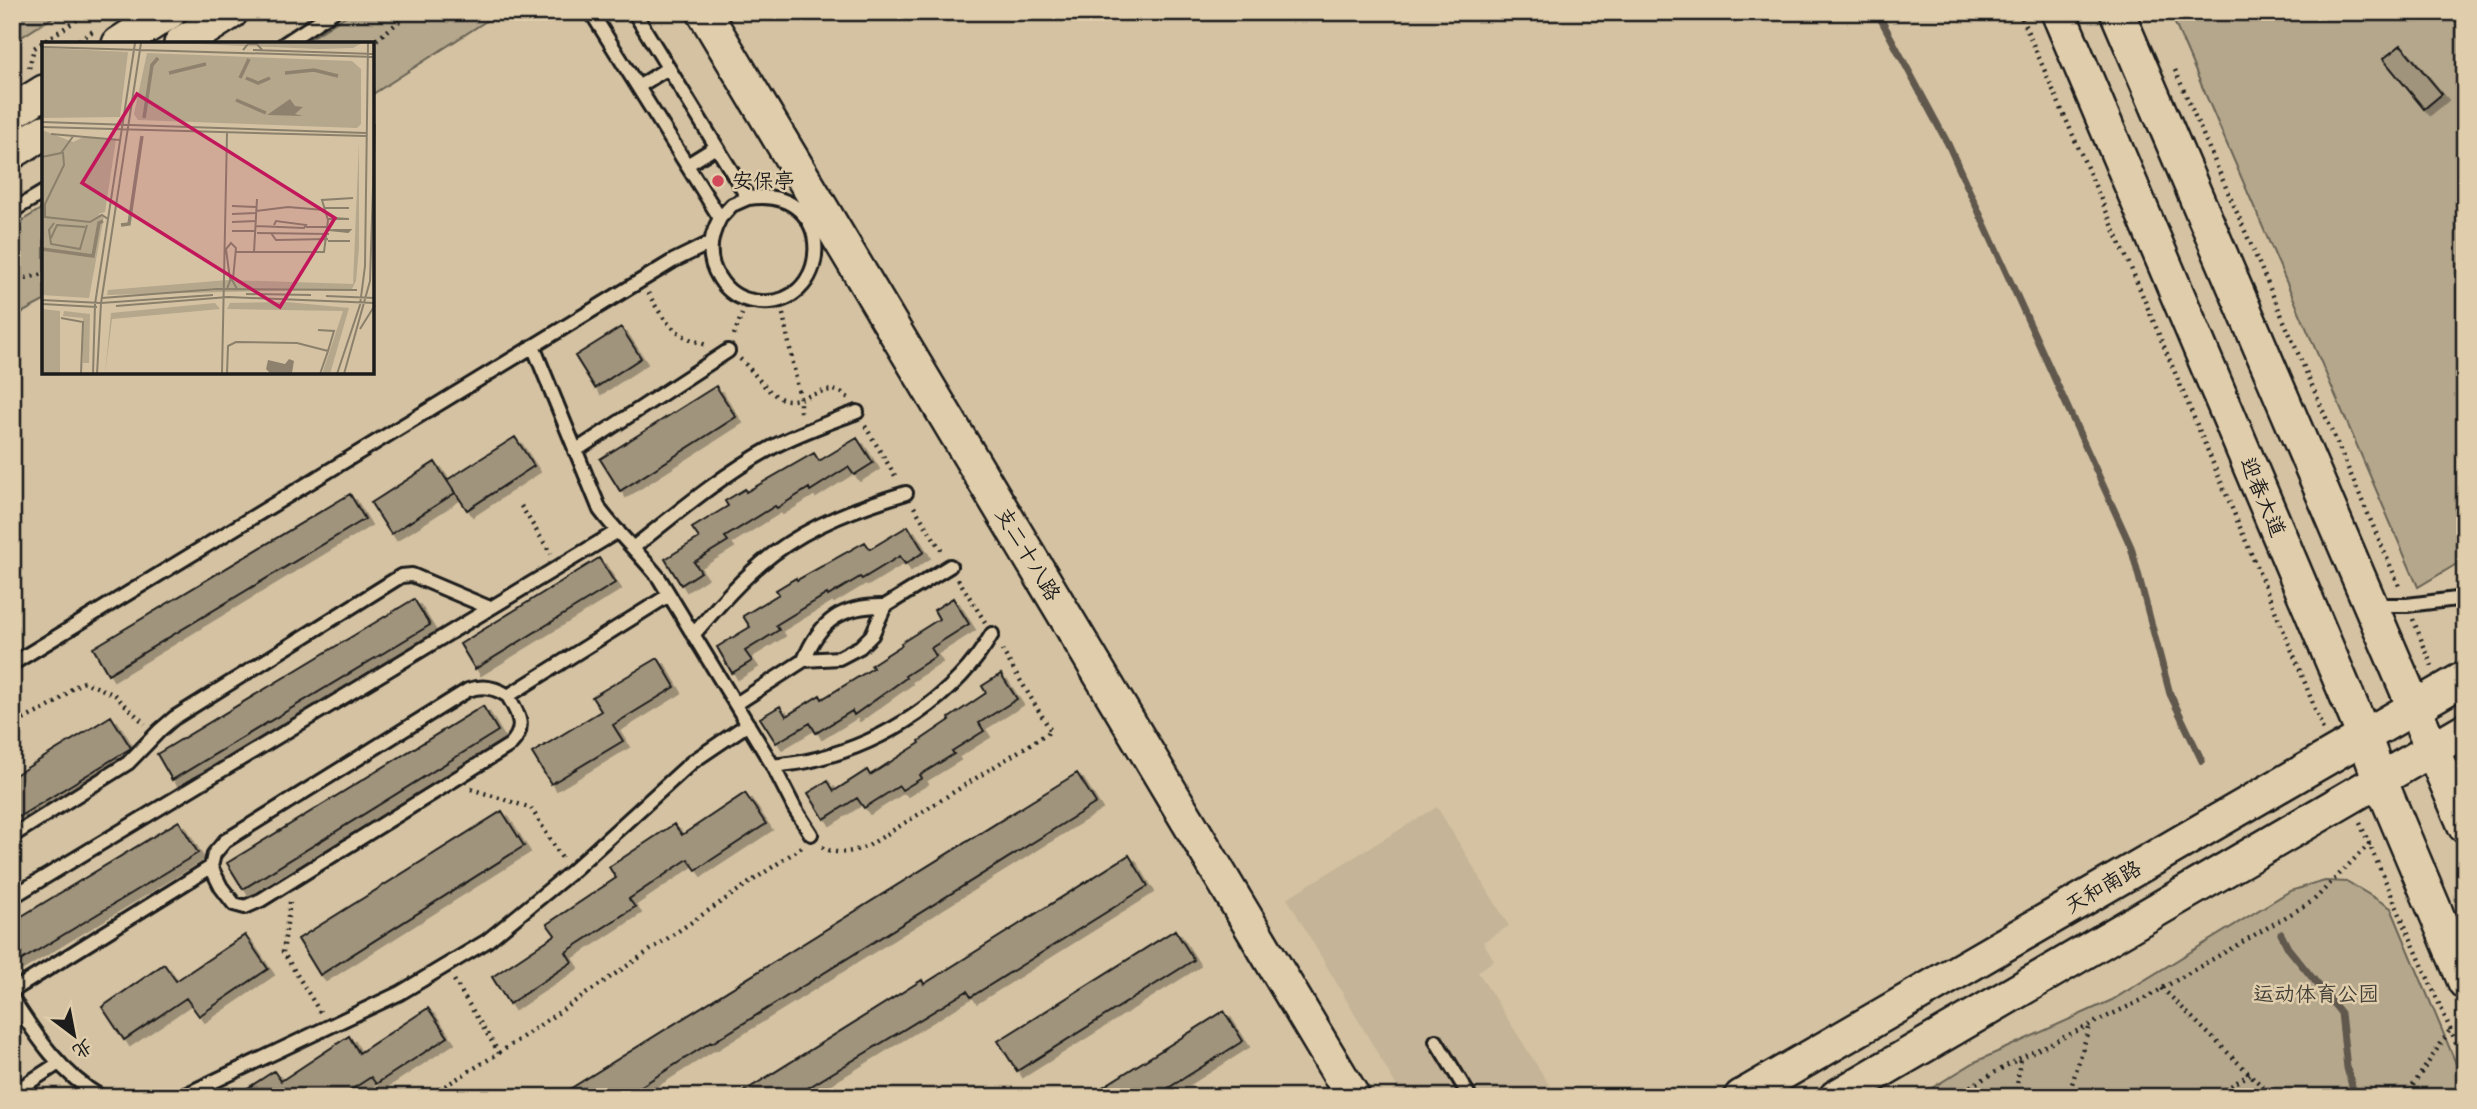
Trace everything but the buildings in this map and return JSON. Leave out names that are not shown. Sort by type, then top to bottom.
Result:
[{"type":"street","points":[[122,42],[169,12]]},
{"type":"street","points":[[184,42],[230,12]]},
{"type":"street","name":"支二十八路","points":[[704,12],[1353,1097]]},
{"type":"street","name":"迎春大道","points":[[2058,12],[2465,982]]},
{"type":"street","points":[[2117,12],[2370,605],[2440,692],[2432,749],[2465,826]]},
{"type":"street","points":[[12,111],[36,82]]},
{"type":"street","points":[[12,152],[42,133]]},
{"type":"street","name":"天和南路","points":[[1741,1097],[2440,692]]},
{"type":"street","points":[[1836,1097],[2348,798],[2386,794],[2432,749],[2465,730]]},
{"type":"lane","points":[[287,42],[333,12]]},
{"type":"lane","points":[[592,12],[720,218]]},
{"type":"lane","points":[[634,12],[748,198]]},
{"type":"lane","points":[[638,87],[668,68]]},
{"type":"lane","points":[[687,165],[716,146]]},
{"type":"lane","points":[[12,211],[42,193]]},
{"type":"lane","points":[[771,197],[795,205],[807,217],[815,232],[816,258],[811,274],[802,286],[780,300],[761,303],[735,295],[719,279],[710,258],[710,243],[720,218],[732,205],[748,198],[771,197]]},
{"type":"lane","points":[[12,664],[641,280],[710,243]]},
{"type":"lane","points":[[533,346],[600,510],[634,547],[669,595],[813,837]]},
{"type":"lane","points":[[575,451],[728,351]]},
{"type":"lane","points":[[634,547],[718,482],[761,454],[794,437],[857,412]]},
{"type":"lane","points":[[693,635],[723,600],[774,553],[835,518],[906,493]]},
{"type":"lane","points":[[12,897],[618,531]]},
{"type":"lane","points":[[804,660],[812,640],[825,625],[842,613],[863,606],[885,606],[950,566]]},
{"type":"lane","points":[[12,836],[128,763],[174,718],[401,576],[412,576],[490,608]]},
{"type":"lane","points":[[508,696],[669,595]]},
{"type":"lane","points":[[2370,605],[2407,605],[2465,598]]},
{"type":"lane","points":[[736,704],[804,660],[839,658],[860,647],[872,635],[885,606]]},
{"type":"lane","points":[[773,766],[814,760],[848,750],[894,727],[948,690],[979,657],[992,634]]},
{"type":"lane","points":[[487,687],[499,690],[508,696],[520,720],[518,737],[452,783],[293,881],[245,907],[234,904],[211,867],[214,854],[225,841],[468,690],[487,687]]},
{"type":"lane","points":[[181,1097],[330,1028],[446,967],[487,941],[570,873],[692,762],[748,724]]},
{"type":"lane","points":[[12,991],[211,867]]},
{"type":"lane","points":[[12,998],[50,1054],[86,1088],[101,1097]]},
{"type":"lane","points":[[1436,1041],[1470,1097]]},
{"type":"lane","points":[[14,1093],[59,1063]]},
{"type":"path","points":[[36,82],[34,47],[89,12]]},
{"type":"path","points":[[374,42],[411,12]]},
{"type":"path","points":[[2019,12],[2132,268],[2300,670],[2332,754]]},
{"type":"path","points":[[2171,61],[2407,605],[2440,692]]},
{"type":"path","points":[[12,281],[42,274]]},
{"type":"path","points":[[427,1097],[499,1053],[813,837],[823,849],[832,852],[855,851],[867,846],[1051,731],[843,392],[832,389],[800,398],[781,398],[728,351],[698,343],[677,333],[663,319],[641,280]]},
{"type":"path","points":[[728,351],[748,300]]},
{"type":"path","points":[[780,300],[800,398],[800,419],[794,437]]},
{"type":"path","points":[[521,506],[559,566]]},
{"type":"path","points":[[12,728],[37,711],[60,701],[68,690],[85,682],[115,695],[156,734]]},
{"type":"path","points":[[452,783],[531,808],[570,873]]},
{"type":"path","points":[[1952,1097],[2020,1058],[2162,988],[2313,901],[2369,845],[2386,794]]},
{"type":"path","points":[[2348,798],[2465,1063]]},
{"type":"path","points":[[293,881],[283,952],[330,1028]]},
{"type":"path","points":[[446,967],[499,1053]]},
{"type":"path","points":[[2162,988],[2273,1097]]},
{"type":"path","points":[[2068,1097],[2090,1025]]},
{"type":"path","points":[[2405,1097],[2450,1029]]},
{"type":"path","points":[[2016,1097],[2020,1058]]},
{"type":"path","points":[[2213,1097],[2250,1074]]},
{"type":"shaded area","points":[[1437,807],[1509,926],[1483,942],[1494,960],[1478,972],[1557,1097],[1403,1097],[1287,898]]},
{"type":"green space","points":[[12,12],[61,12],[12,43]]},
{"type":"green space","points":[[352,12],[500,12],[374,93],[374,42],[305,42]]},
{"type":"green space","points":[[2170,12],[2465,12],[2465,559],[2418,587]]},
{"type":"green space","points":[[42,208],[42,302],[12,318],[12,227]]},
{"type":"green space","name":"运动体育公园","points":[[2325,881],[2348,882],[2391,908],[2465,1085],[2465,1097],[1917,1097],[1975,1062],[2112,1000],[2290,891]]},
{"type":"waterway","points":[[1877,12],[1948,144],[2131,547],[2170,694],[2202,761]]},
{"type":"waterway","points":[[2281,934],[2288,948],[2341,1013],[2347,1068],[2355,1097]]},
{"type":"place","name":"安保亭","points":[[718,181]]}]
